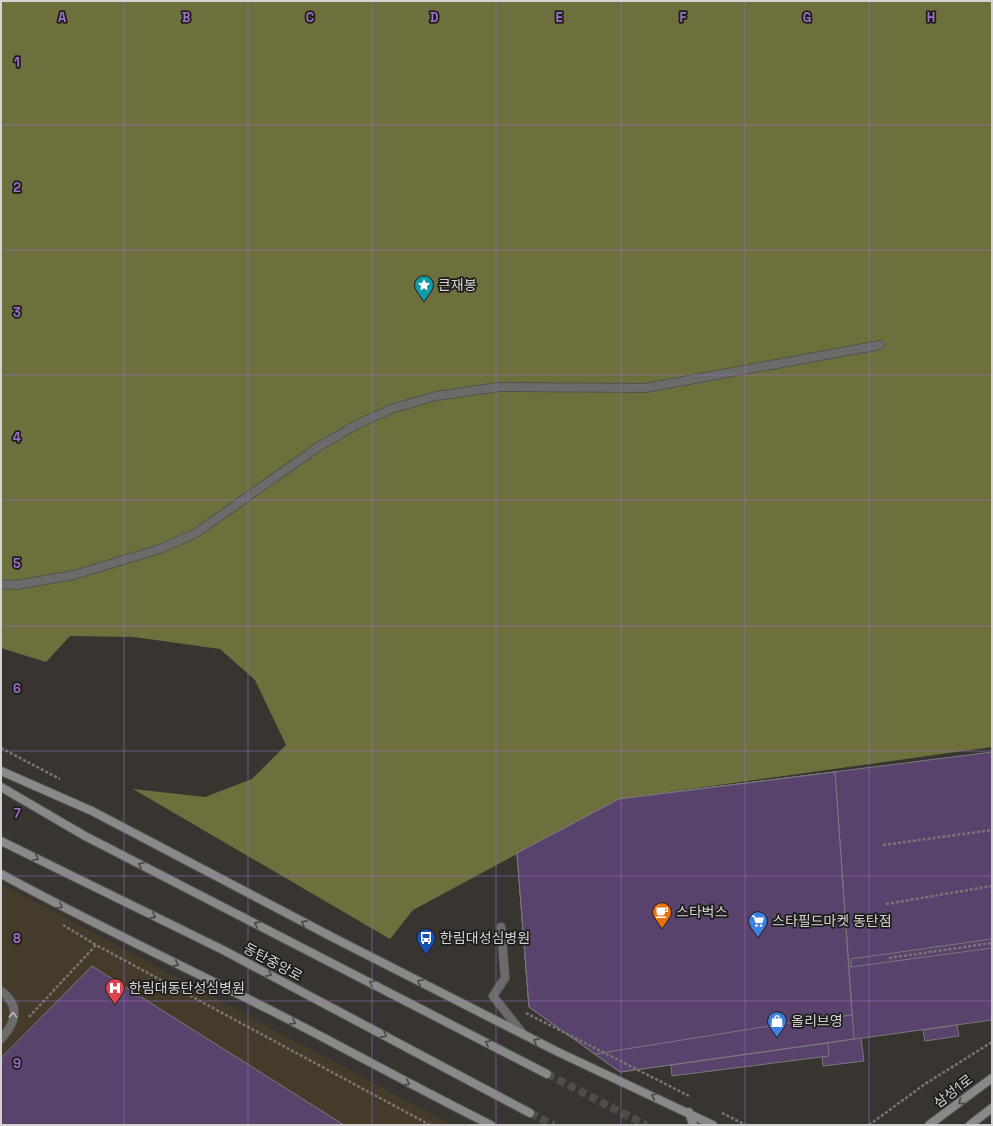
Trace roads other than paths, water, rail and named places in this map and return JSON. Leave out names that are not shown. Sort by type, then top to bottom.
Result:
[{"type":"street","points":[[1,584],[16,584],[74,575],[160,549],[196,533],[318,446],[356,425],[391,409],[436,396],[499,387],[644,388],[880,345]]},
{"type":"street","points":[[1,771],[92,811],[332,937],[523,1034],[689,1112],[713,1125]]},
{"type":"street","points":[[1,787],[85,836],[547,1074]]},
{"type":"street","name":"동탄중앙로","points":[[1,841],[223,950],[530,1113]]},
{"type":"street","points":[[1,874],[70,912],[274,1012],[434,1097],[491,1125]]},
{"type":"street","points":[[501,927],[505,978],[493,996],[523,1034]]},
{"type":"street","points":[[1,991],[11,1001],[15,1012],[12,1027],[1,1038]]},
{"type":"street","name":"삼성1로","points":[[929,1125],[992,1078]]},
{"type":"street","points":[[970,1125],[992,1108]]},
{"type":"street","points":[[689,1112],[693,1125]]},
{"type":"tunnel","points":[[547,1074],[646,1125]]},
{"type":"tunnel","points":[[530,1113],[554,1125]]},
{"type":"place","name":"큰재봉","points":[[424,302]]},
{"type":"place","name":"스타벅스","points":[[662,929]]},
{"type":"place","name":"스타필드마켓 동탄점","points":[[758,938]]},
{"type":"place","name":"한림대성심병원","points":[[426,955]]},
{"type":"place","name":"한림대동탄성심병원","points":[[115,1005]]},
{"type":"place","name":"올리브영","points":[[777,1038]]}]
